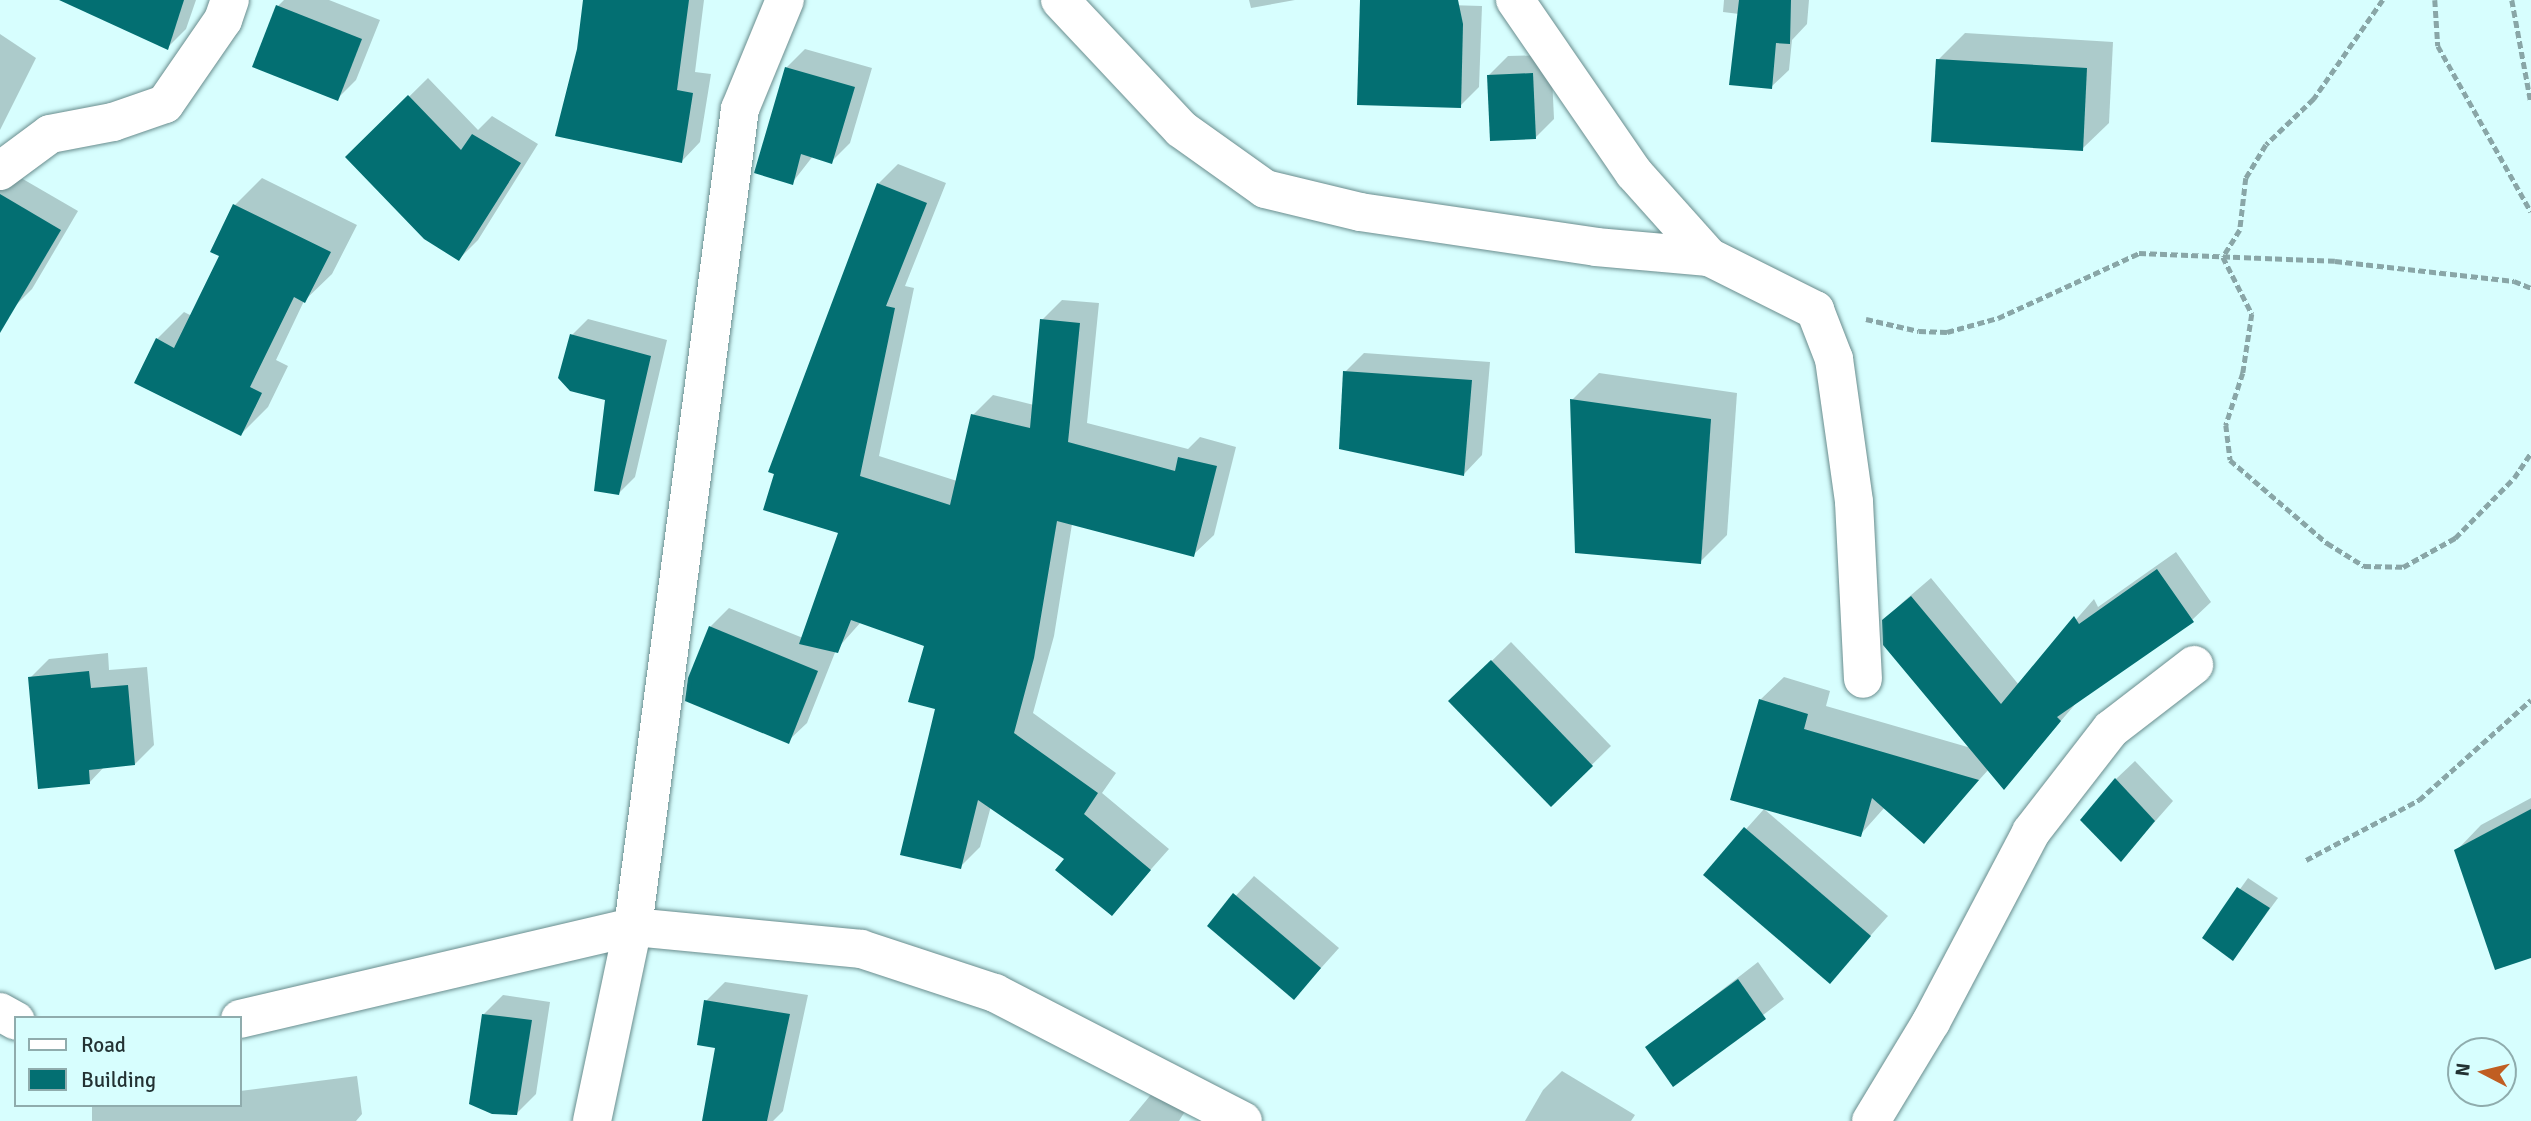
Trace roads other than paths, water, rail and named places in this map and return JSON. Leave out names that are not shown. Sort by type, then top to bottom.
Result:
[{"type":"street","points":[[0,172],[50,134],[113,122],[165,104],[223,20],[230,0]]},
{"type":"street","points":[[592,1121],[633,927],[740,109],[785,0]]},
{"type":"street","points":[[1060,0],[1181,129],[1265,189],[1373,214],[1596,247],[1709,257],[1815,310],[1834,359],[1854,502],[1863,679]]},
{"type":"street","points":[[1515,0],[1634,173],[1709,257]]},
{"type":"street","points":[[1871,1121],[1931,1022],[2031,832],[2110,729],[2194,664]]},
{"type":"street","points":[[242,1019],[633,927],[861,949],[995,993],[1243,1121]]}]
